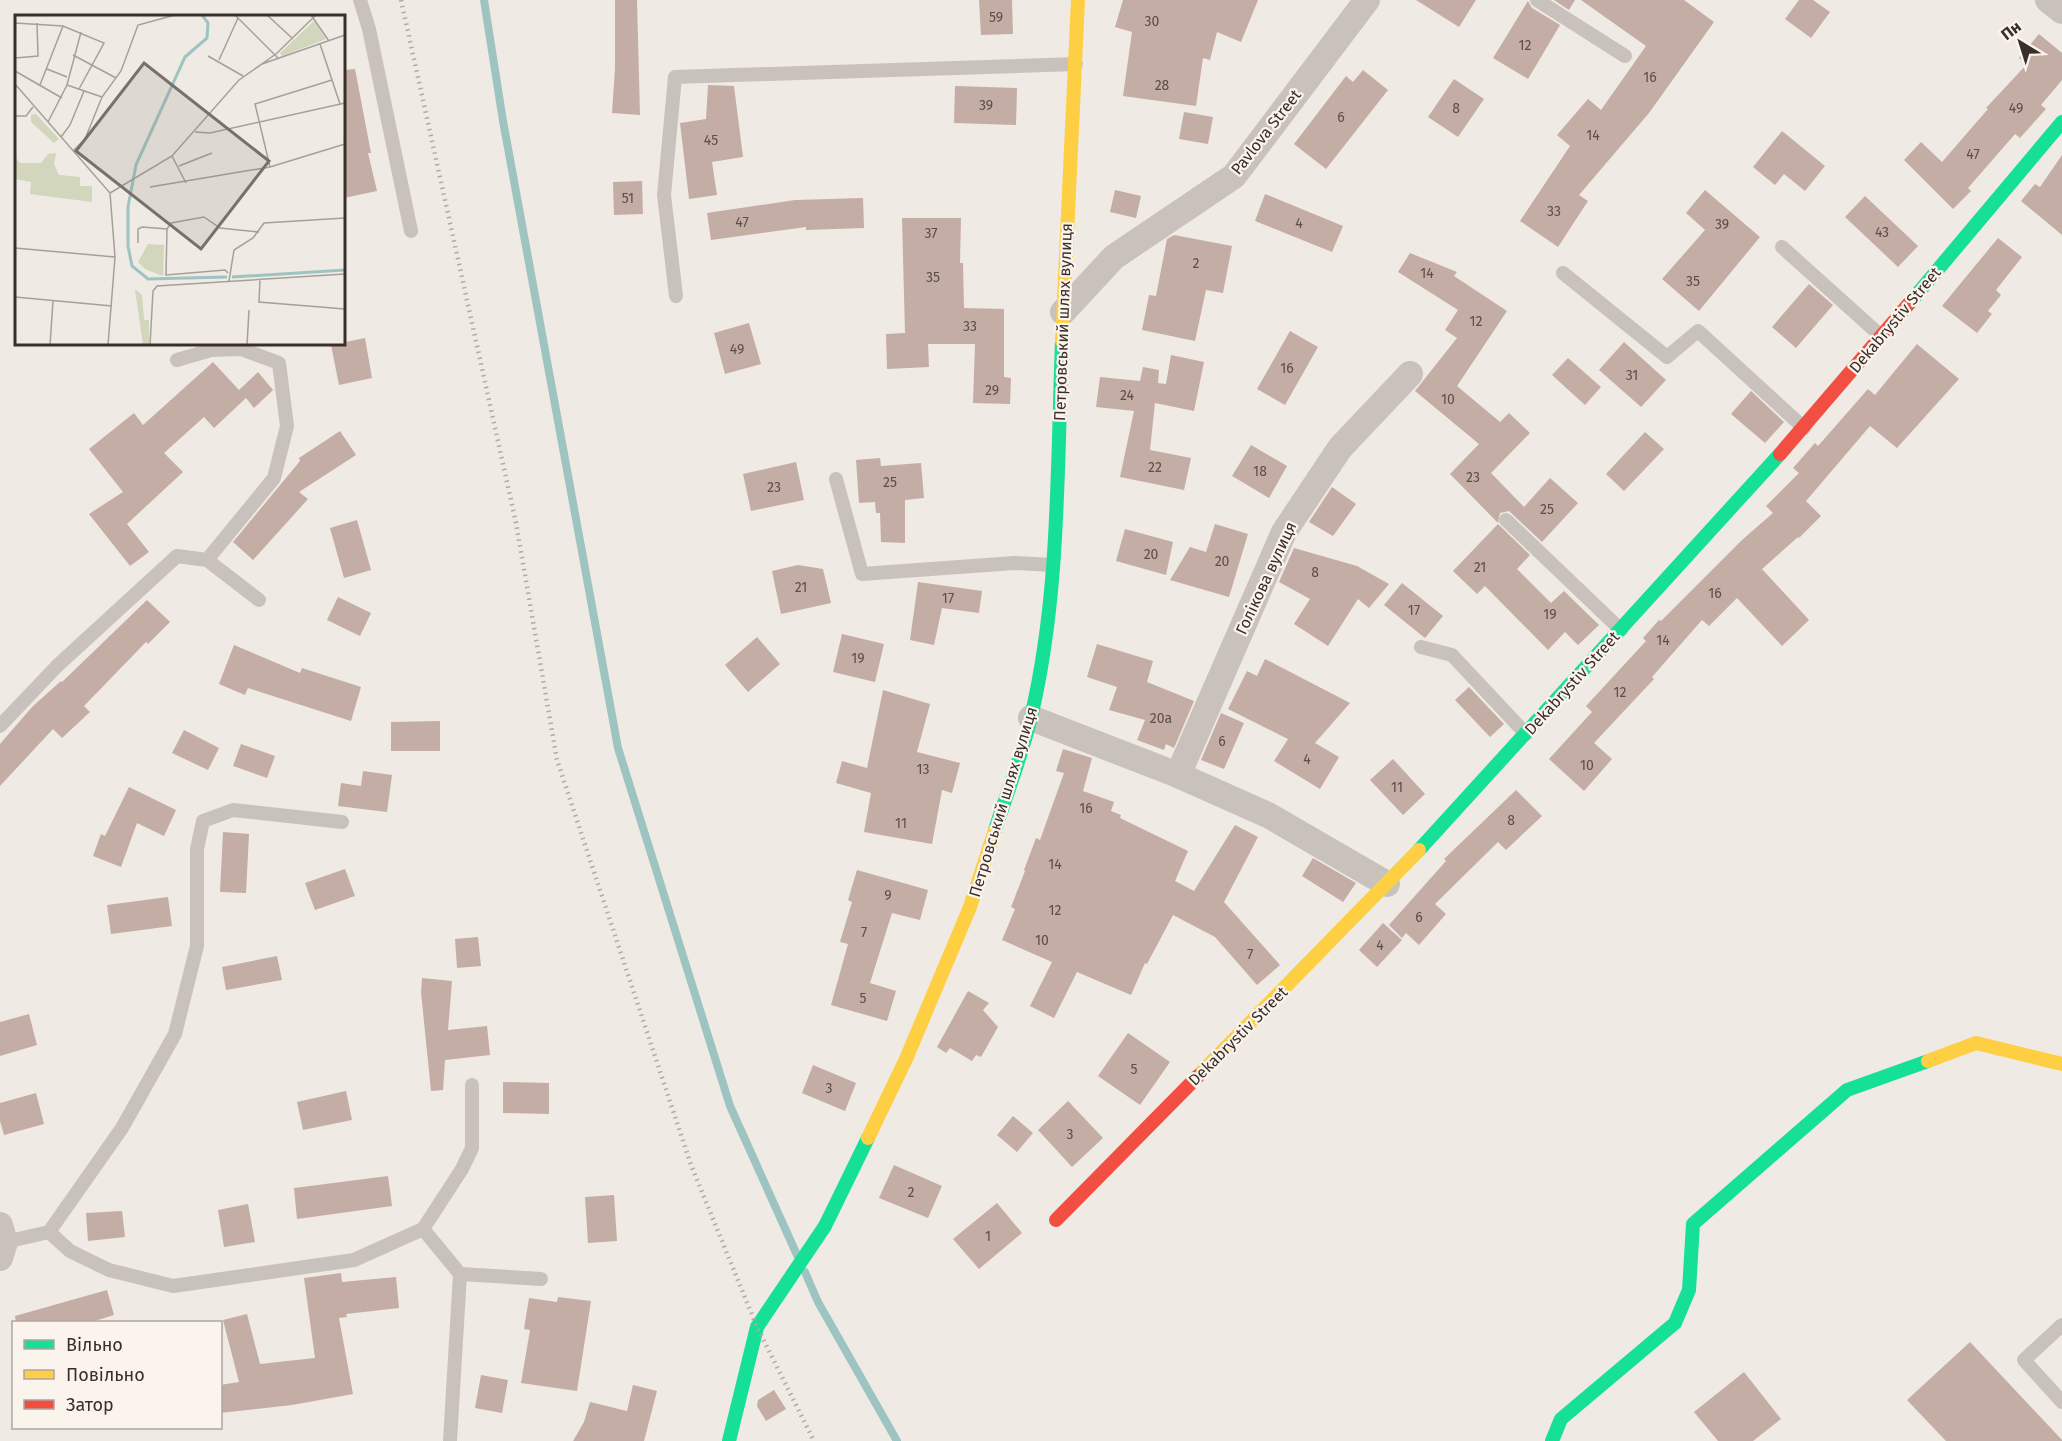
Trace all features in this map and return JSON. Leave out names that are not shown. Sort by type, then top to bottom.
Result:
[{"type":"street","name":"Петровський шлях вулиця","points":[[729,1441],[758,1327],[825,1226],[906,1059],[970,908],[1031,718],[1045,639],[1053,566],[1078,0]]},
{"type":"street","name":"Pavlova Street","points":[[1063,312],[1114,257],[1234,176],[1366,0]]},
{"type":"street","points":[[2048,0],[2062,11]]},
{"type":"street","name":"Dekabrystiv Street","points":[[1056,1220],[1387,884],[1526,734],[1804,428],[2062,122]]},
{"type":"street","name":"Голікова вулиця","points":[[1178,775],[1284,532],[1340,448],[1410,374]]},
{"type":"street","points":[[1031,718],[1178,775],[1268,815],[1387,884]]},
{"type":"street","points":[[1552,1441],[1561,1419],[1675,1323],[1689,1290],[1693,1224],[1847,1090],[1976,1043],[2062,1064]]},
{"type":"lane","points":[[360,0],[369,29],[411,231]]},
{"type":"lane","points":[[1537,0],[1625,56]]},
{"type":"lane","points":[[676,296],[663,195],[675,77],[1076,64]]},
{"type":"lane","points":[[1782,247],[1881,337]]},
{"type":"lane","points":[[1563,273],[1666,357],[1698,331],[1804,428]]},
{"type":"lane","points":[[177,360],[211,350],[241,349],[279,363],[287,426],[274,478],[207,560]]},
{"type":"lane","points":[[836,479],[862,574],[1014,563],[1053,566]]},
{"type":"lane","points":[[1506,520],[1621,630]]},
{"type":"lane","points":[[0,726],[57,666],[177,556],[207,560],[259,600]]},
{"type":"lane","points":[[1421,647],[1452,655],[1526,734]]},
{"type":"lane","points":[[2,1242],[49,1232],[122,1128],[175,1034],[197,946],[197,849],[203,821],[233,810],[342,822]]},
{"type":"lane","points":[[49,1232],[70,1251],[110,1270],[173,1286],[354,1260],[423,1230],[462,1169],[472,1148],[472,1085]]},
{"type":"lane","points":[[423,1230],[460,1274],[450,1441]]},
{"type":"lane","points":[[460,1274],[541,1279]]},
{"type":"lane","points":[[2062,1325],[2024,1360],[2062,1401]]},
{"type":"building","points":[[615,0],[637,0],[640,115],[612,113],[615,69]]},
{"type":"building","points":[[979,0],[1012,0],[1013,34],[981,35]]},
{"type":"building","points":[[1123,0],[1258,0],[1241,42],[1217,32],[1210,60],[1203,58],[1196,106],[1123,96],[1132,32],[1115,27]]},
{"type":"building","points":[[1416,0],[1476,0],[1459,27]]},
{"type":"building","points":[[1554,0],[1575,0],[1569,10]]},
{"type":"building","points":[[1581,0],[1684,0],[1714,22],[1649,113],[1579,195],[1588,201],[1558,247],[1520,221],[1570,146],[1557,135],[1588,99],[1601,110],[1646,46]]},
{"type":"building","points":[[1799,0],[1813,0],[1830,12],[1811,38],[1785,19]]},
{"type":"building","points":[[1528,1],[1532,8],[1560,25],[1528,79],[1493,58]]},
{"type":"building","points":[[2039,34],[2062,53],[2062,80],[2041,105],[2046,109],[2020,138],[2015,134],[1968,188],[1971,191],[1953,209],[1904,160],[1921,142],[1942,162],[1988,109],[1986,108],[2027,64],[2019,58]]},
{"type":"building","points":[[355,69],[371,153],[368,153],[377,191],[345,198],[345,70]]},
{"type":"building","points":[[1363,70],[1388,90],[1326,169],[1294,144],[1346,76],[1353,82]]},
{"type":"building","points":[[1454,79],[1484,99],[1458,137],[1428,117]]},
{"type":"building","points":[[708,85],[734,86],[743,157],[712,162],[717,195],[689,199],[680,123],[706,119]]},
{"type":"building","points":[[955,86],[1017,88],[1016,125],[954,123]]},
{"type":"building","points":[[1184,112],[1213,117],[1208,144],[1179,139]]},
{"type":"building","points":[[1782,131],[1825,166],[1805,191],[1784,174],[1775,185],[1753,167]]},
{"type":"building","points":[[2062,155],[2062,235],[2021,201],[2035,184],[2040,187]]},
{"type":"building","points":[[642,181],[643,214],[614,215],[613,182]]},
{"type":"building","points":[[1115,190],[1141,196],[1136,218],[1110,212]]},
{"type":"building","points":[[1705,190],[1760,237],[1699,311],[1662,279],[1705,230],[1686,213]]},
{"type":"building","points":[[1265,194],[1343,226],[1332,252],[1255,221]]},
{"type":"building","points":[[1865,196],[1918,246],[1898,267],[1845,217]]},
{"type":"building","points":[[863,198],[864,228],[806,230],[806,227],[711,240],[707,213],[795,200]]},
{"type":"building","points":[[902,218],[961,218],[960,263],[963,263],[964,308],[1004,309],[1004,377],[1011,378],[1010,404],[973,403],[975,344],[928,344],[929,367],[887,369],[886,334],[905,333]]},
{"type":"building","points":[[1174,235],[1232,246],[1223,293],[1206,290],[1195,341],[1142,330],[1149,295],[1156,296],[1167,239]]},
{"type":"building","points":[[1998,238],[2022,257],[1996,290],[2001,295],[1988,311],[1992,314],[1977,333],[1942,306]]},
{"type":"building","points":[[1410,253],[1457,272],[1454,276],[1507,311],[1457,386],[1500,422],[1509,413],[1530,433],[1491,473],[1524,507],[1550,478],[1578,503],[1542,542],[1509,511],[1500,513],[1498,523],[1450,474],[1479,444],[1415,391],[1457,338],[1445,330],[1458,310],[1398,272]]},
{"type":"building","points":[[1809,284],[1833,305],[1796,348],[1772,327]]},
{"type":"building","points":[[749,323],[761,364],[725,374],[714,333]]},
{"type":"building","points":[[1290,331],[1318,347],[1285,405],[1257,389]]},
{"type":"building","points":[[365,338],[372,378],[339,385],[331,345],[345,345],[345,342]]},
{"type":"building","points":[[1624,342],[1666,380],[1641,407],[1599,370]]},
{"type":"building","points":[[1917,344],[1959,379],[1897,448],[1870,426],[1806,501],[1821,516],[1762,569],[1809,620],[1782,646],[1737,598],[1709,626],[1702,620],[1652,677],[1654,679],[1594,743],[1612,759],[1584,791],[1549,759],[1592,712],[1586,706],[1646,641],[1643,638],[1659,620],[1661,621],[1742,540],[1773,513],[1766,506],[1799,473],[1793,468],[1815,443],[1818,446],[1868,389],[1875,395]]},
{"type":"building","points":[[1171,355],[1204,362],[1194,411],[1155,403],[1150,450],[1191,458],[1184,490],[1120,477],[1134,411],[1096,407],[1100,377],[1140,381],[1143,367],[1159,370],[1158,383],[1166,384]]},
{"type":"building","points":[[1568,358],[1601,387],[1585,405],[1552,375]]},
{"type":"building","points":[[213,362],[239,390],[258,372],[273,390],[254,408],[246,398],[214,428],[204,417],[164,453],[183,472],[127,524],[149,552],[130,566],[89,514],[123,492],[89,449],[134,413],[143,425]]},
{"type":"building","points":[[1751,391],[1784,422],[1765,443],[1731,414]]},
{"type":"building","points":[[340,431],[356,455],[299,492],[308,499],[253,560],[233,542],[300,461],[299,458]]},
{"type":"building","points":[[1645,432],[1664,449],[1624,491],[1606,474]]},
{"type":"building","points":[[1251,445],[1287,466],[1269,498],[1232,476]]},
{"type":"building","points":[[880,458],[881,466],[921,463],[924,498],[905,500],[905,543],[881,542],[880,513],[876,513],[875,502],[859,503],[856,460]]},
{"type":"building","points":[[796,462],[804,500],[751,511],[743,474]]},
{"type":"building","points":[[1332,487],[1356,504],[1333,536],[1309,522]]},
{"type":"building","points":[[357,520],[371,570],[344,578],[330,528]]},
{"type":"building","points":[[1215,524],[1248,534],[1229,597],[1170,580],[1190,547],[1206,552]]},
{"type":"building","points":[[1498,524],[1530,555],[1517,569],[1551,603],[1564,591],[1599,625],[1578,645],[1565,632],[1548,650],[1485,586],[1477,594],[1453,571]]},
{"type":"building","points":[[1125,529],[1173,542],[1166,575],[1116,561]]},
{"type":"building","points":[[1294,548],[1357,566],[1389,584],[1369,608],[1358,599],[1328,646],[1294,624],[1310,599],[1279,582]]},
{"type":"building","points":[[798,565],[823,569],[831,603],[781,614],[772,571]]},
{"type":"building","points":[[918,582],[982,591],[979,613],[942,608],[934,645],[910,640]]},
{"type":"building","points":[[1402,583],[1443,616],[1425,638],[1384,605]]},
{"type":"building","points":[[338,597],[371,613],[360,636],[327,620]]},
{"type":"building","points":[[147,600],[170,622],[148,644],[146,642],[84,706],[90,712],[62,738],[53,729],[0,786],[0,744],[32,707],[62,682]]},
{"type":"building","points":[[842,634],[884,644],[875,682],[833,672]]},
{"type":"building","points":[[757,637],[780,664],[748,692],[725,665]]},
{"type":"building","points":[[1097,644],[1153,661],[1147,682],[1194,701],[1174,748],[1166,744],[1164,750],[1137,740],[1145,720],[1109,710],[1117,687],[1087,677]]},
{"type":"building","points":[[234,645],[300,673],[302,668],[361,687],[351,721],[248,688],[245,695],[219,684]]},
{"type":"building","points":[[1265,659],[1350,703],[1315,743],[1339,757],[1320,789],[1274,761],[1288,739],[1228,709],[1247,671],[1257,676]]},
{"type":"building","points":[[1469,687],[1504,724],[1490,737],[1455,700]]},
{"type":"building","points":[[883,690],[930,704],[917,752],[960,763],[952,793],[942,790],[932,844],[864,832],[871,793],[836,783],[842,761],[867,768]]},
{"type":"building","points":[[1221,713],[1244,723],[1224,769],[1201,760]]},
{"type":"building","points":[[440,721],[440,751],[391,751],[391,722]]},
{"type":"building","points":[[184,730],[219,748],[208,770],[172,753]]},
{"type":"building","points":[[241,744],[275,756],[267,778],[233,766]]},
{"type":"building","points":[[1063,749],[1092,758],[1083,791],[1114,802],[1111,811],[1121,815],[1120,818],[1188,851],[1175,881],[1194,891],[1235,825],[1258,837],[1224,902],[1280,965],[1257,985],[1215,937],[1173,915],[1147,964],[1145,963],[1131,995],[1077,972],[1054,1018],[1030,1006],[1052,962],[1002,940],[1015,909],[1011,907],[1024,870],[1036,838],[1040,840],[1064,773],[1056,771]]},
{"type":"building","points":[[1393,759],[1425,794],[1403,815],[1370,780]]},
{"type":"building","points":[[363,771],[392,775],[387,812],[338,806],[341,783],[361,786]]},
{"type":"building","points":[[129,787],[176,810],[164,836],[137,823],[121,867],[93,856],[101,834],[105,836]]},
{"type":"building","points":[[1516,790],[1542,816],[1506,850],[1498,842],[1435,904],[1446,914],[1419,945],[1406,933],[1402,938],[1389,925],[1446,861],[1444,859]]},
{"type":"building","points":[[223,832],[249,834],[246,893],[220,892]]},
{"type":"building","points":[[1313,858],[1356,883],[1343,902],[1302,876]]},
{"type":"building","points":[[345,869],[355,896],[315,910],[305,883]]},
{"type":"building","points":[[857,870],[928,890],[920,920],[892,913],[870,983],[896,991],[887,1021],[831,1005],[848,944],[840,942],[852,902],[848,900]]},
{"type":"building","points":[[168,897],[172,926],[111,934],[107,905]]},
{"type":"building","points":[[1383,923],[1402,940],[1377,967],[1359,950]]},
{"type":"building","points":[[478,937],[481,966],[457,968],[455,939]]},
{"type":"building","points":[[277,956],[282,980],[226,990],[222,967]]},
{"type":"building","points":[[422,978],[452,981],[448,1030],[487,1026],[490,1055],[445,1060],[443,1090],[431,1091],[421,992]]},
{"type":"building","points":[[968,991],[989,1003],[983,1010],[998,1027],[981,1057],[976,1055],[972,1061],[950,1048],[946,1053],[937,1047]]},
{"type":"building","points":[[29,1014],[37,1045],[0,1056],[0,1022]]},
{"type":"building","points":[[1128,1033],[1170,1062],[1140,1105],[1098,1076]]},
{"type":"building","points":[[813,1065],[856,1083],[845,1111],[802,1093]]},
{"type":"building","points":[[503,1082],[549,1083],[549,1114],[503,1113]]},
{"type":"building","points":[[346,1091],[352,1120],[303,1130],[297,1102]]},
{"type":"building","points":[[36,1093],[44,1124],[4,1135],[0,1121],[0,1103]]},
{"type":"building","points":[[1068,1101],[1103,1138],[1072,1167],[1038,1130]]},
{"type":"building","points":[[1013,1116],[1033,1133],[1017,1152],[997,1135]]},
{"type":"building","points":[[894,1165],[942,1186],[928,1218],[879,1198]]},
{"type":"building","points":[[388,1176],[392,1206],[297,1219],[294,1188]]},
{"type":"building","points":[[614,1195],[617,1241],[588,1243],[585,1197]]},
{"type":"building","points":[[997,1203],[1022,1233],[979,1269],[953,1239]]},
{"type":"building","points":[[248,1204],[255,1242],[224,1247],[218,1210]]},
{"type":"building","points":[[122,1211],[125,1237],[88,1241],[86,1213]]},
{"type":"building","points":[[341,1273],[342,1282],[396,1277],[399,1308],[346,1314],[347,1317],[339,1318],[353,1394],[292,1405],[222,1413],[222,1385],[239,1382],[223,1320],[247,1314],[260,1364],[315,1358],[304,1278]]},
{"type":"building","points":[[107,1290],[114,1315],[94,1321],[16,1321],[15,1316]]},
{"type":"building","points":[[558,1297],[591,1301],[577,1391],[521,1383],[530,1330],[524,1329],[529,1298],[557,1302]]},
{"type":"building","points":[[1970,1342],[2062,1441],[1946,1441],[1907,1400]]},
{"type":"building","points":[[1744,1372],[1781,1419],[1753,1441],[1718,1441],[1694,1412]]},
{"type":"building","points":[[481,1375],[508,1380],[502,1413],[475,1408]]},
{"type":"building","points":[[633,1385],[657,1391],[644,1441],[573,1441],[584,1422],[590,1402],[627,1411]]},
{"type":"building","points":[[774,1390],[786,1409],[766,1421],[757,1406],[758,1400]]},
{"type":"waterway","points":[[484,0],[503,121],[618,748],[730,1106],[797,1255]]},
{"type":"waterway","points":[[805,1272],[818,1302],[897,1441]]},
{"type":"railway","points":[[401,0],[516,523],[557,760],[691,1165],[757,1327],[814,1441]]},
{"type":"traffic: fast","points":[[1913,299],[2062,122]]},
{"type":"traffic: fast","points":[[995,830],[1031,717],[1047,624],[1056,530],[1062,341]]},
{"type":"traffic: fast","points":[[1419,850],[1780,454]]},
{"type":"traffic: fast","points":[[1552,1441],[1561,1419],[1675,1323],[1689,1290],[1693,1224],[1847,1090],[1928,1061]]},
{"type":"traffic: fast","points":[[729,1441],[757,1327],[825,1226],[868,1138]]},
{"type":"traffic: slow","points":[[1062,341],[1078,0]]},
{"type":"traffic: slow","points":[[868,1138],[906,1059],[970,907],[995,830]]},
{"type":"traffic: slow","points":[[1198,1076],[1419,850]]},
{"type":"traffic: slow","points":[[1928,1061],[1976,1043],[2062,1064]]},
{"type":"traffic: jam","points":[[1780,454],[1913,299]]},
{"type":"traffic: jam","points":[[1056,1220],[1198,1076]]}]
